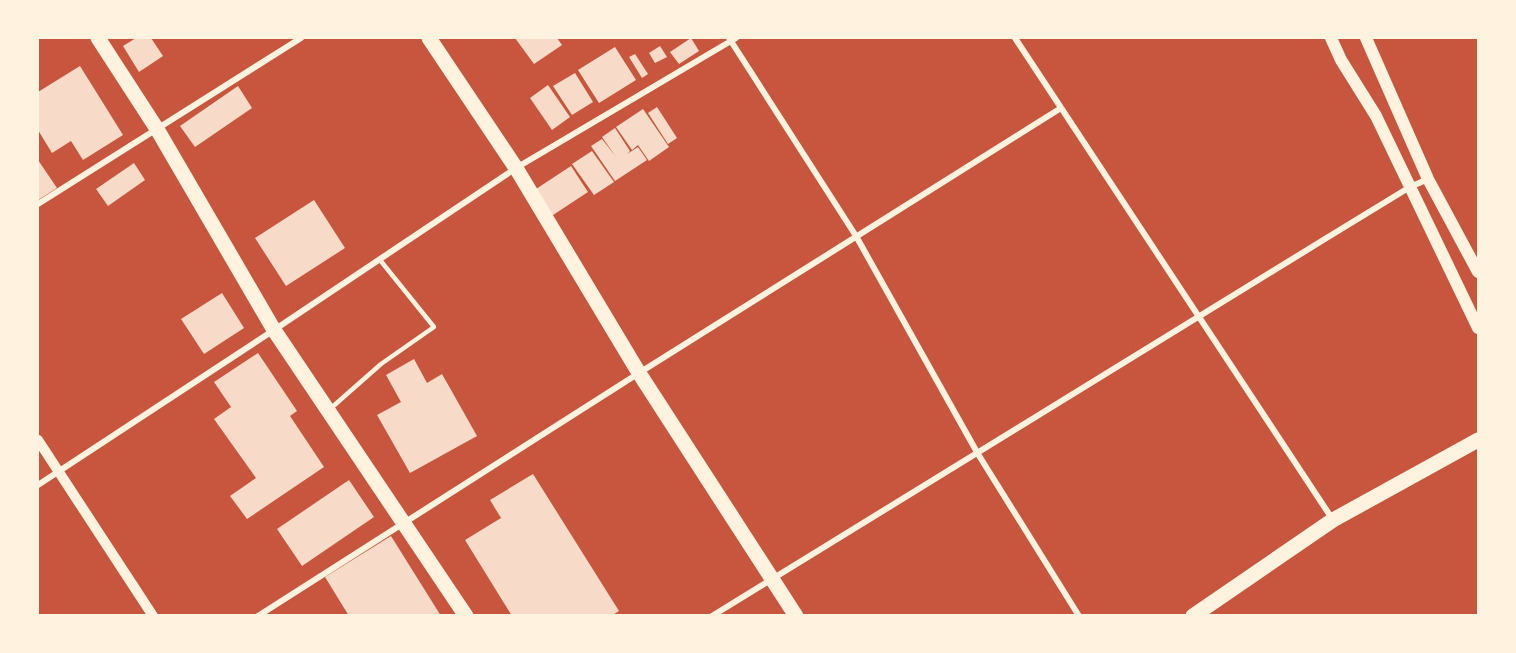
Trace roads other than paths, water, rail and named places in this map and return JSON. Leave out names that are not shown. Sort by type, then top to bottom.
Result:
[{"type":"main road","points":[[99,38],[157,129],[274,330],[466,615]]},
{"type":"main road","points":[[429,38],[516,168],[639,373],[796,615]]},
{"type":"main road","points":[[1331,38],[1341,60],[1376,116],[1479,328]]},
{"type":"main road","points":[[1366,38],[1428,179],[1479,272]]},
{"type":"main road","points":[[1193,615],[1334,520],[1479,440]]},
{"type":"street","points":[[38,204],[301,38]]},
{"type":"street","points":[[38,485],[516,168],[732,38],[856,236],[978,454],[1079,615]]},
{"type":"street","points":[[1015,38],[1334,520]]},
{"type":"street","points":[[258,615],[1061,108]]},
{"type":"street","points":[[712,615],[978,454],[1199,315],[1410,187],[1428,179]]},
{"type":"street","points":[[38,440],[153,615]]},
{"type":"lane","points":[[328,411],[381,364],[434,327],[380,260]]}]
